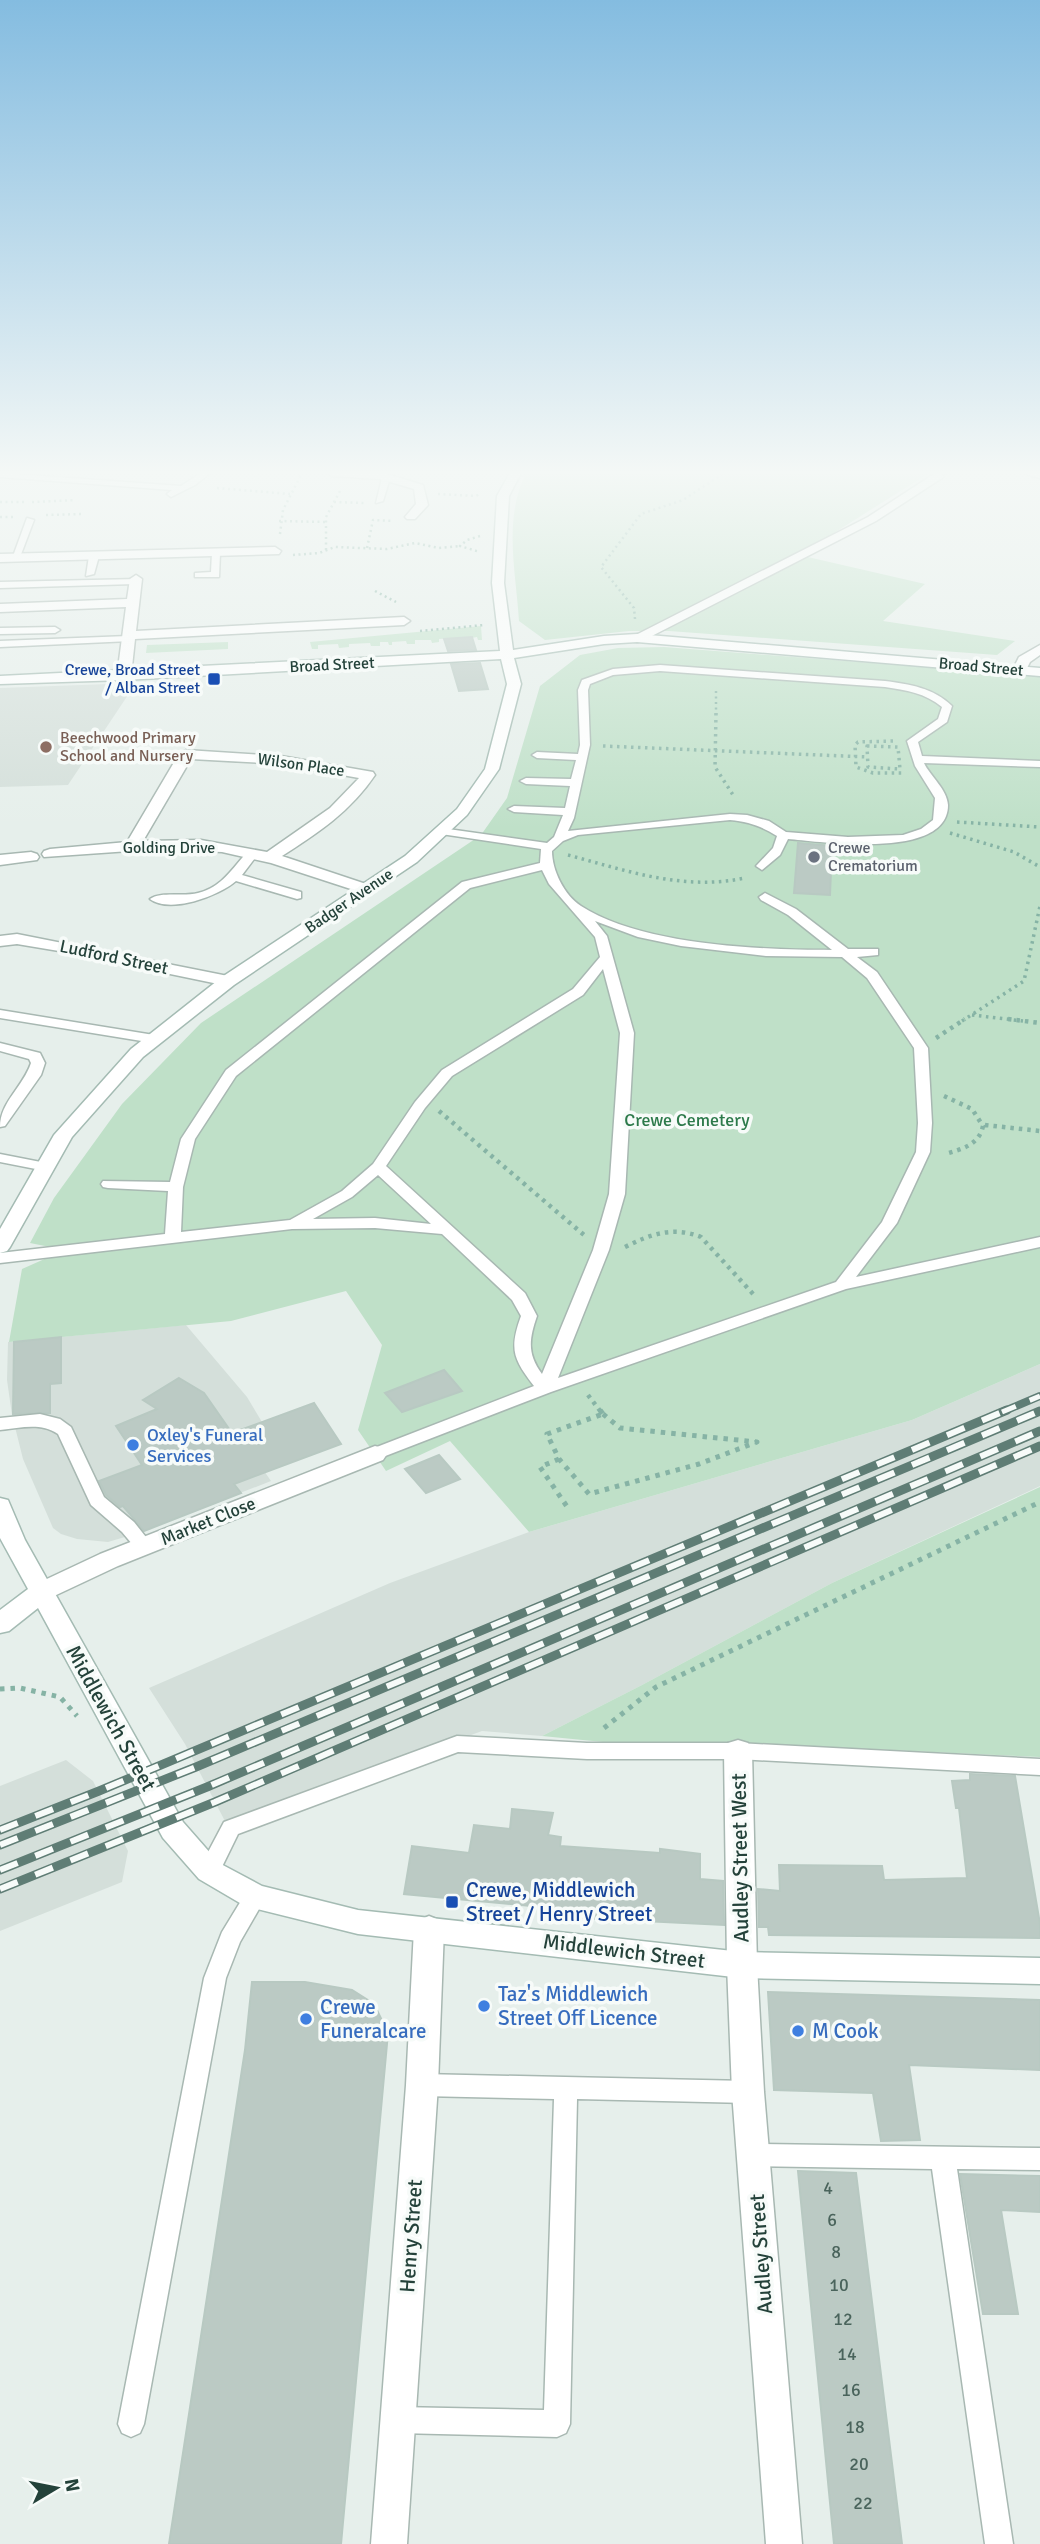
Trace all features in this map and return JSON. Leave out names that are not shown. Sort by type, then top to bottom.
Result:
[{"type":"street","points":[[124,676],[133,592]]},
{"type":"street","name":"Badger Avenue","points":[[0,1247],[64,1135],[137,1053],[228,981],[411,859],[462,812],[492,769],[514,684],[507,655],[499,592]]},
{"type":"street","points":[[637,638],[728,592]]},
{"type":"street","points":[[0,608],[132,603]]},
{"type":"street","points":[[128,637],[403,625],[401,605]]},
{"type":"street","name":"Broad Street","points":[[0,680],[124,676],[507,655],[604,640],[637,638],[1040,672]]},
{"type":"street","points":[[1019,671],[1024,660],[1040,649]]},
{"type":"street","name":"Wilson Place","points":[[132,846],[186,754],[281,760],[368,775],[359,789],[334,815],[260,856]]},
{"type":"street","name":"Golding Drive","points":[[50,854],[132,846],[221,847],[260,856],[366,889]]},
{"type":"street","points":[[0,860],[31,857]]},
{"type":"street","name":"Ludford Street","points":[[0,941],[17,939],[60,946],[228,981]]},
{"type":"street","name":"Market Close","points":[[0,1624],[43,1591],[144,1546],[375,1454]]},
{"type":"street","points":[[0,1506],[13,1540],[43,1591]]},
{"type":"street","name":"Middlewich Street","points":[[43,1591],[173,1830],[209,1871],[255,1897],[358,1922],[742,1965],[1040,1971]]},
{"type":"street","name":"Audley Street West","points":[[738,1751],[742,1965]]},
{"type":"street","name":"Henry Street","points":[[389,2544],[422,2085],[429,1929]]},
{"type":"street","name":"Audley Street","points":[[742,1965],[748,2092],[784,2544]]},
{"type":"lane","points":[[0,631],[55,629]]},
{"type":"lane","points":[[0,644],[128,637]]},
{"type":"lane","points":[[173,1237],[176,1187],[188,1139],[231,1073],[466,885],[547,854],[559,839],[569,812],[584,751],[583,690],[586,682],[628,669],[716,672],[920,689],[935,695],[947,706],[943,720],[932,729],[914,737],[912,741],[918,758],[942,802],[936,825],[917,835],[893,840],[783,835],[776,829],[747,818],[730,817],[576,832],[559,839]]},
{"type":"lane","points":[[537,755],[584,751]]},
{"type":"lane","points":[[918,758],[1040,764]]},
{"type":"lane","points":[[526,781],[576,783]]},
{"type":"lane","points":[[514,809],[569,812]]},
{"type":"lane","points":[[442,831],[547,854]]},
{"type":"lane","points":[[762,866],[776,854],[783,843],[783,835]]},
{"type":"lane","points":[[545,1388],[600,1250],[617,1194],[626,1033],[601,936],[553,881],[547,854]]},
{"type":"lane","points":[[156,899],[181,900],[208,896],[234,877],[240,866],[260,856]]},
{"type":"lane","points":[[234,877],[297,895]]},
{"type":"lane","points":[[765,897],[792,912],[872,975],[921,1048],[923,1152],[889,1223],[842,1285]]},
{"type":"lane","points":[[570,900],[592,916],[617,928],[652,938],[742,948],[846,954],[873,952]]},
{"type":"lane","points":[[292,1224],[347,1194],[378,1167],[420,1105],[447,1073],[578,992],[606,958]]},
{"type":"lane","points":[[0,1014],[154,1039]]},
{"type":"lane","points":[[0,1047],[35,1056],[38,1063],[34,1074],[0,1123]]},
{"type":"lane","points":[[0,1158],[46,1167]]},
{"type":"lane","points":[[378,1167],[519,1297],[529,1316],[520,1339],[520,1357],[545,1388]]},
{"type":"lane","points":[[108,1184],[176,1187]]},
{"type":"lane","points":[[0,1258],[292,1224],[375,1223],[446,1230]]},
{"type":"lane","points":[[375,1454],[545,1388],[842,1285],[1040,1242]]},
{"type":"lane","points":[[0,1424],[40,1420],[54,1423],[65,1431],[97,1501],[128,1527],[144,1546]]},
{"type":"lane","points":[[209,1871],[231,1828],[457,1744],[587,1751],[738,1751],[1040,1767]]},
{"type":"lane","points":[[131,2424],[215,1978],[230,1939],[255,1897]]},
{"type":"lane","points":[[422,2085],[748,2092]]},
{"type":"lane","points":[[398,2420],[557,2424],[566,2088]]},
{"type":"lane","points":[[754,2155],[1040,2159]]},
{"type":"lane","points":[[943,2158],[999,2544]]},
{"type":"path","points":[[376,592],[401,605]]},
{"type":"path","points":[[621,592],[634,608],[637,638]]},
{"type":"path","points":[[716,672],[715,766],[747,818]]},
{"type":"path","points":[[874,740],[902,743],[918,758],[899,774],[873,774],[856,767],[855,756],[858,742],[874,740]]},
{"type":"path","points":[[867,746],[898,747],[900,768],[868,767],[867,757],[867,746]]},
{"type":"path","points":[[584,751],[716,748],[867,757]]},
{"type":"path","points":[[936,825],[1040,827]]},
{"type":"path","points":[[936,825],[1014,852],[1040,867]]},
{"type":"path","points":[[547,854],[683,885],[711,885],[745,878]]},
{"type":"path","points":[[921,1048],[1024,981],[1040,906]]},
{"type":"path","points":[[972,1015],[1040,1023]]},
{"type":"path","points":[[923,1093],[957,1100],[980,1115],[985,1125],[983,1135],[975,1144],[962,1150],[945,1154],[923,1152]]},
{"type":"path","points":[[985,1125],[1040,1132]]},
{"type":"path","points":[[574,1378],[603,1414],[620,1428],[757,1442],[699,1464],[589,1494],[559,1460],[547,1434],[603,1414]]},
{"type":"path","points":[[559,1460],[540,1466],[568,1508]]},
{"type":"path","points":[[587,1751],[604,1727],[656,1687],[1040,1502]]},
{"type":"path","points":[[0,1689],[20,1688],[60,1697],[83,1722],[119,1733]]},
{"type":"shaded area","name":"Beechwood Primary School and Nursery","points":[[136,683],[68,785],[0,787],[0,688]]},
{"type":"shaded area","name":"Oxley's Funeral Services","points":[[186,1325],[247,1397],[262,1422],[237,1432],[271,1481],[108,1542],[77,1539],[61,1534],[53,1528],[23,1459],[7,1380],[8,1342]]},
{"type":"shaded area","points":[[1040,1364],[1040,1486],[832,1583],[542,1736],[482,1731],[227,1825],[185,1744],[149,1688],[390,1583],[529,1532],[912,1420]]},
{"type":"shaded area","points":[[66,1760],[93,1781],[128,1851],[122,1882],[0,1931],[0,1786]]},
{"type":"green space","points":[[516,592],[916,592],[883,621],[1015,641],[997,655],[669,631],[629,631],[545,640],[519,621]]},
{"type":"green space","points":[[481,626],[482,640],[477,637],[455,641],[453,638],[439,639],[439,642],[432,643],[431,640],[415,640],[415,644],[407,644],[406,641],[392,642],[392,645],[389,645],[388,642],[380,642],[380,646],[371,646],[370,643],[349,644],[349,647],[339,648],[338,644],[318,645],[318,649],[312,649],[310,642]]},
{"type":"green space","points":[[228,642],[228,649],[146,653],[147,645]]},
{"type":"green space","name":"Crewe Cemetery","points":[[664,647],[1040,676],[1040,1364],[912,1420],[529,1532],[450,1441],[386,1471],[358,1430],[382,1345],[346,1291],[231,1321],[9,1342],[22,1269],[49,1257],[50,1247],[30,1243],[54,1198],[122,1104],[201,1023],[481,835],[507,798],[540,686],[580,655],[618,648]]},
{"type":"green space","points":[[1040,1487],[1040,1757],[739,1743],[603,1742],[542,1736],[832,1583]]},
{"type":"building","points":[[472,637],[476,650],[448,651],[444,639]]},
{"type":"building","points":[[480,663],[488,689],[459,691],[451,664]]},
{"type":"building","name":"Crewe Crematorium","points":[[798,843],[832,846],[830,895],[794,893]]},
{"type":"building","points":[[61,1337],[61,1383],[50,1384],[50,1413],[13,1414],[14,1342]]},
{"type":"building","points":[[444,1370],[462,1391],[402,1412],[385,1393]]},
{"type":"building","points":[[179,1378],[204,1393],[232,1433],[314,1403],[341,1444],[234,1484],[241,1493],[144,1531],[123,1506],[120,1507],[106,1495],[99,1481],[142,1465],[116,1426],[157,1409],[143,1400]]},
{"type":"building","points":[[439,1455],[460,1479],[426,1493],[405,1469]]},
{"type":"building","points":[[970,1774],[1015,1776],[1040,1924],[1040,1938],[769,1935],[768,1927],[759,1927],[758,1889],[780,1891],[779,1865],[882,1866],[884,1880],[967,1878],[959,1808],[956,1808],[952,1781],[970,1780]]},
{"type":"building","points":[[512,1809],[553,1813],[548,1835],[561,1837],[560,1846],[660,1853],[660,1849],[700,1854],[700,1879],[723,1881],[724,1925],[583,1918],[584,1911],[404,1894],[412,1846],[469,1853],[474,1825],[510,1829]]},
{"type":"building","points":[[252,1982],[305,1982],[352,1990],[374,2004],[388,2033],[341,2544],[169,2544],[245,2050]]},
{"type":"building","points":[[768,1992],[1040,2000],[1040,2070],[909,2065],[920,2140],[881,2141],[873,2093],[774,2090]]},
{"type":"building","points":[[798,2171],[856,2173],[902,2544],[834,2544]]},
{"type":"building","points":[[960,2174],[1040,2176],[1040,2212],[1001,2210],[1018,2314],[983,2314]]},
{"type":"railway","points":[[1002,1412],[1040,1396]]},
{"type":"railway","points":[[0,1830],[99,1791],[1007,1410]]},
{"type":"railway","points":[[0,1845],[196,1767],[1040,1411]]},
{"type":"railway","points":[[0,1870],[207,1787],[1040,1431]]},
{"type":"railway","points":[[0,1889],[215,1802],[1040,1446]]},
{"type":"place","name":"Crewe, Broad Street / Alban Street","points":[[214,679]]},
{"type":"place","name":"Beechwood Primary School and Nursery","points":[[46,747]]},
{"type":"place","name":"Crewe Crematorium","points":[[814,857]]},
{"type":"place","name":"Oxley's Funeral Services","points":[[133,1445]]},
{"type":"place","name":"Crewe, Middlewich Street / Henry Street","points":[[452,1902]]},
{"type":"place","name":"Taz's Middlewich Street Off Licence","points":[[484,2006]]},
{"type":"place","name":"Crewe Funeralcare","points":[[306,2019]]},
{"type":"place","name":"M Cook","points":[[798,2031]]}]
